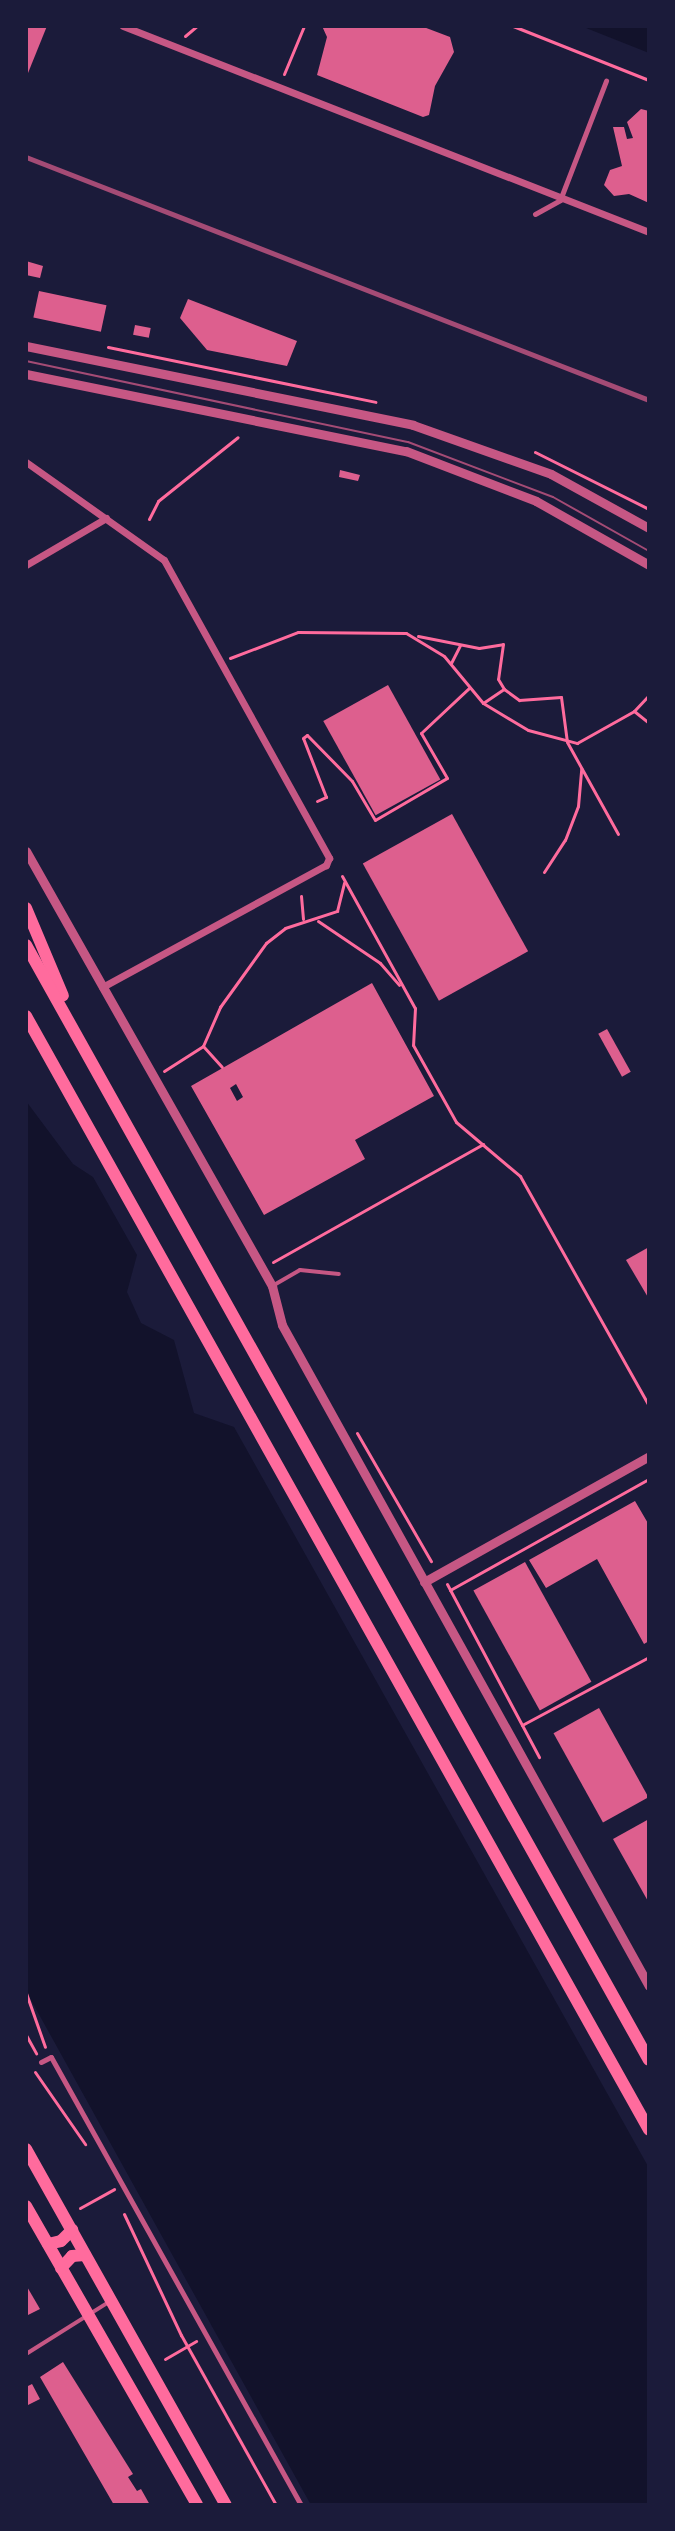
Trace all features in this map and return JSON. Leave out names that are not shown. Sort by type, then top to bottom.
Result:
[{"type":"main road","points":[[26,908],[84,1047]]},
{"type":"main road","points":[[26,945],[649,2060]]},
{"type":"main road","points":[[26,1016],[649,2130]]},
{"type":"main road","points":[[26,2149],[226,2505]]},
{"type":"main road","points":[[26,2206],[197,2505]]},
{"type":"main road","points":[[48,2244],[61,2241],[72,2230]]},
{"type":"main road","points":[[61,2268],[72,2256],[85,2255]]},
{"type":"street","points":[[123,26],[560,200],[649,232]]},
{"type":"street","points":[[535,214],[560,200],[606,81]]},
{"type":"street","points":[[26,346],[413,425],[551,474],[649,528]]},
{"type":"street","points":[[26,374],[406,451],[536,501],[649,565]]},
{"type":"street","points":[[26,462],[164,560],[224,662],[329,858],[326,865],[102,987]]},
{"type":"street","points":[[26,565],[106,518]]},
{"type":"street","points":[[26,851],[272,1286],[282,1325],[649,1986]]},
{"type":"street","points":[[424,1582],[649,1456]]},
{"type":"street","points":[[44,2060],[51,2057],[301,2505]]},
{"type":"lane","points":[[272,1286],[300,1270],[339,1274]]},
{"type":"lane","points":[[26,2354],[112,2301]]},
{"type":"path","points":[[279,87],[304,26]]},
{"type":"path","points":[[513,26],[649,80]]},
{"type":"path","points":[[149,519],[158,501],[238,437]]},
{"type":"path","points":[[224,662],[275,636],[298,632],[364,629],[460,645],[503,644],[498,679],[504,689],[519,700],[561,697],[567,742],[618,834]]},
{"type":"path","points":[[417,636],[450,664],[483,703],[528,730],[567,742],[600,733],[634,711],[649,695]]},
{"type":"path","points":[[450,664],[460,645]]},
{"type":"path","points":[[317,801],[326,797],[303,738],[307,735],[352,781],[375,820],[447,778],[421,733],[469,688]]},
{"type":"path","points":[[483,703],[504,689]]},
{"type":"path","points":[[634,711],[649,723]]},
{"type":"path","points":[[544,872],[565,840],[578,806],[581,768]]},
{"type":"path","points":[[342,876],[399,985]]},
{"type":"path","points":[[154,1077],[203,1046],[239,977],[266,943],[302,921],[318,921],[337,911],[345,881]]},
{"type":"path","points":[[301,896],[302,921]]},
{"type":"path","points":[[318,921],[380,963],[415,1008],[413,1045],[456,1122],[520,1176],[649,1406]]},
{"type":"path","points":[[203,1046],[222,1067]]},
{"type":"path","points":[[262,1268],[483,1144]]},
{"type":"path","points":[[450,1590],[649,1479]]},
{"type":"path","points":[[439,1573],[544,1766]]},
{"type":"path","points":[[508,1733],[649,1657]]},
{"type":"path","points":[[26,1993],[44,2060]]},
{"type":"path","points":[[26,2035],[44,2060],[85,2144]]},
{"type":"path","points":[[33,2068],[92,2156]]},
{"type":"path","points":[[105,2179],[187,2346],[276,2505]]},
{"type":"path","points":[[80,2208],[120,2185]]},
{"type":"path","points":[[165,2359],[192,2343]]},
{"type":"shaded area","points":[[581,26],[649,26],[649,53]]},
{"type":"shaded area","points":[[26,1101],[73,1164],[93,1177],[137,1255],[127,1292],[141,1323],[174,1340],[194,1413],[234,1427],[649,2168],[649,2505],[311,2505],[26,1991]]},
{"type":"building","points":[[26,26],[47,26],[26,78]]},
{"type":"building","points":[[322,26],[421,26],[450,37],[454,52],[435,86],[429,115],[423,117],[317,75],[327,37]]},
{"type":"building","points":[[641,109],[649,111],[649,203],[629,194],[614,196],[604,185],[610,170],[622,166],[613,127],[624,127],[627,139],[633,138],[627,122]]},
{"type":"building","points":[[26,261],[43,266],[40,278],[26,275]]},
{"type":"building","points":[[39,291],[106,305],[101,332],[33,317]]},
{"type":"building","points":[[188,299],[297,341],[287,366],[207,350],[180,318]]},
{"type":"building","points":[[135,325],[151,328],[149,338],[133,335]]},
{"type":"building","points":[[340,470],[360,475],[358,481],[339,477]]},
{"type":"building","points":[[388,685],[440,779],[376,815],[323,721]]},
{"type":"building","points":[[452,814],[528,951],[439,1001],[363,863]]},
{"type":"building","points":[[372,983],[434,1096],[355,1140],[365,1159],[264,1215],[191,1086]],"holes":[[[236,1084],[243,1097],[237,1101],[230,1088]]]},
{"type":"building","points":[[607,1029],[631,1072],[622,1077],[598,1034]]},
{"type":"building","points":[[649,1247],[649,1299],[626,1260]]},
{"type":"building","points":[[635,1501],[649,1525],[649,1641],[644,1644],[597,1559],[546,1588],[529,1560]]},
{"type":"building","points":[[525,1562],[591,1682],[540,1710],[473,1591]]},
{"type":"building","points":[[599,1708],[648,1797],[603,1822],[554,1733]]},
{"type":"building","points":[[649,1819],[649,1903],[613,1839]]},
{"type":"building","points":[[26,2285],[40,2309],[26,2316]]},
{"type":"building","points":[[63,2362],[133,2474],[128,2477],[137,2491],[141,2489],[150,2505],[114,2505],[40,2377]]},
{"type":"building","points":[[32,2384],[40,2399],[28,2405],[26,2387]]},
{"type":"tram line","points":[[26,361],[408,442],[553,497],[649,551]]},
{"type":"railway","points":[[26,157],[649,400]]}]
